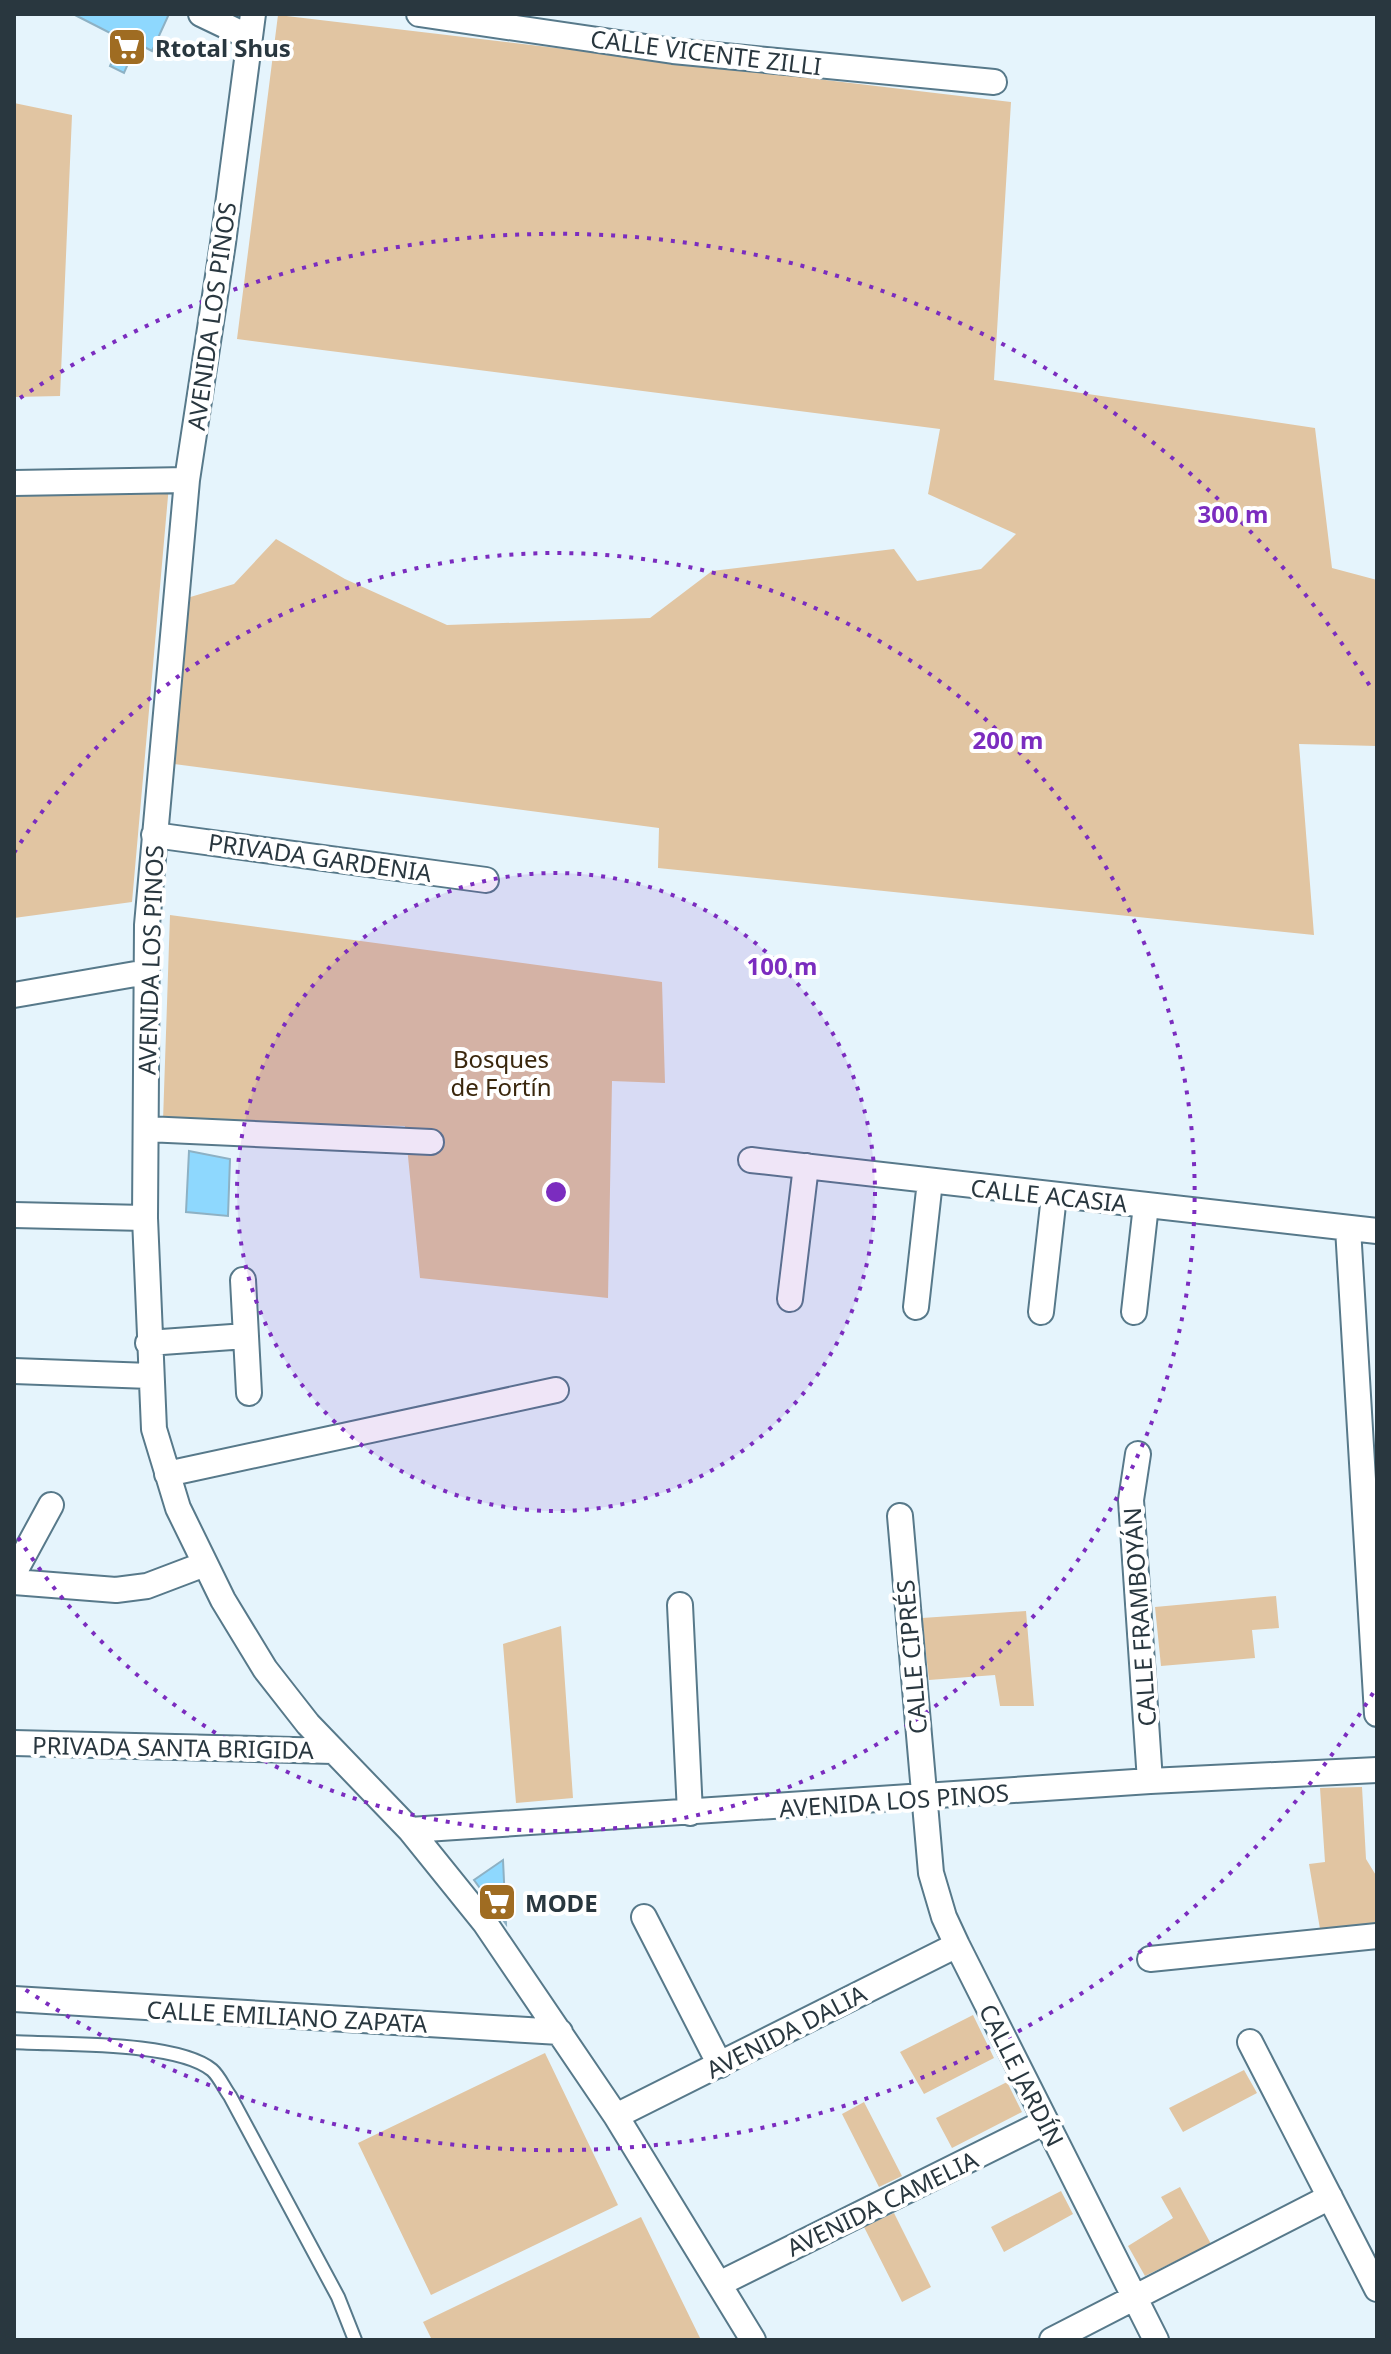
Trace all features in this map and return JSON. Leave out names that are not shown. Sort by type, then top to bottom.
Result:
[{"type":"street","points":[[201,14],[251,26]]},
{"type":"street","name":"CALLE VICENTE ZILLI","points":[[419,14],[673,51],[994,82]]},
{"type":"street","name":"AVENIDA LOS PINOS","points":[[251,26],[223,243],[187,480],[154,835],[147,972],[145,1218],[154,1429],[167,1474],[205,1564],[265,1669],[333,1751],[410,1830],[464,1894],[616,2116],[753,2340]]},
{"type":"street","points":[[14,483],[187,480]]},
{"type":"street","name":"PRIVADA GARDENIA","points":[[154,835],[486,880]]},
{"type":"street","points":[[14,995],[147,972]]},
{"type":"street","points":[[146,1129],[431,1142]]},
{"type":"street","name":"CALLE ACASIA","points":[[751,1160],[1377,1231]]},
{"type":"street","points":[[790,1299],[806,1166]]},
{"type":"street","points":[[916,1307],[930,1181]]},
{"type":"street","points":[[1041,1312],[1054,1196]]},
{"type":"street","points":[[1134,1312],[1146,1205]]},
{"type":"street","points":[[14,1215],[145,1218]]},
{"type":"street","points":[[1348,1228],[1377,1714]]},
{"type":"street","points":[[243,1280],[249,1393]]},
{"type":"street","points":[[148,1343],[246,1336]]},
{"type":"street","points":[[14,1371],[150,1376]]},
{"type":"street","points":[[167,1474],[556,1390]]},
{"type":"street","name":"CALLE FRAMBOYÁN","points":[[1138,1454],[1131,1500],[1150,1781]]},
{"type":"street","points":[[14,1573],[51,1505]]},
{"type":"street","name":"CALLE CIPRÉS","points":[[900,1516],[922,1799]]},
{"type":"street","points":[[14,1582],[116,1590],[147,1586],[205,1564]]},
{"type":"street","points":[[680,1605],[690,1813]]},
{"type":"street","name":"PRIVADA SANTA BRIGIDA","points":[[14,1743],[333,1751]]},
{"type":"street","name":"AVENIDA LOS PINOS","points":[[410,1830],[922,1799],[1150,1781],[1377,1770]]},
{"type":"street","name":"CALLE JARDÍN","points":[[922,1799],[936,1892],[957,1945],[1156,2340]]},
{"type":"street","points":[[644,1917],[720,2065]]},
{"type":"street","points":[[1150,1959],[1377,1936]]},
{"type":"street","name":"AVENIDA DALIA","points":[[616,2116],[957,1945]]},
{"type":"street","name":"CALLE EMILIANO ZAPATA","points":[[14,1999],[560,2032]]},
{"type":"street","points":[[1250,2042],[1377,2289]]},
{"type":"street","name":"AVENIDA CAMELIA","points":[[719,2284],[1045,2122]]},
{"type":"street","points":[[1052,2340],[1330,2197]]},
{"type":"lane","points":[[14,2042],[141,2049],[184,2056],[212,2070],[230,2096],[338,2297],[355,2340]]},
{"type":"green space","points":[[278,15],[1011,102],[994,380],[1315,428],[1332,568],[1377,580],[1377,746],[1299,744],[1314,935],[658,868],[659,828],[174,764],[187,598],[234,584],[276,539],[345,579],[447,625],[650,618],[712,571],[894,549],[917,581],[981,569],[1016,534],[928,494],[940,429],[237,339]]},
{"type":"green space","points":[[14,103],[72,115],[60,396],[14,397]]},
{"type":"green space","points":[[169,485],[132,902],[14,918],[14,488]]},
{"type":"green space","name":"Bosques de Fortín","points":[[170,915],[662,982],[665,1083],[612,1081],[608,1298],[420,1278],[405,1126],[163,1121]]},
{"type":"green space","points":[[1276,1596],[1279,1628],[1252,1630],[1255,1658],[1161,1666],[1155,1607]]},
{"type":"green space","points":[[1026,1611],[1034,1706],[1000,1706],[995,1675],[929,1680],[922,1618]]},
{"type":"green space","points":[[561,1626],[573,1798],[516,1803],[503,1644]]},
{"type":"green space","points":[[1362,1787],[1366,1859],[1377,1877],[1377,1923],[1320,1929],[1309,1864],[1325,1862],[1320,1788]]},
{"type":"green space","points":[[973,2015],[994,2058],[924,2094],[900,2052]]},
{"type":"green space","points":[[545,2053],[618,2205],[431,2295],[358,2143]]},
{"type":"green space","points":[[1244,2070],[1257,2093],[1183,2132],[1169,2108]]},
{"type":"green space","points":[[1007,2082],[1022,2112],[952,2148],[936,2118]]},
{"type":"green space","points":[[864,2102],[902,2176],[879,2187],[842,2114]]},
{"type":"green space","points":[[1180,2187],[1211,2244],[1145,2276],[1128,2246],[1173,2218],[1161,2197]]},
{"type":"green space","points":[[1061,2191],[1073,2214],[1004,2252],[991,2227]]},
{"type":"green space","points":[[894,2213],[931,2287],[902,2302],[864,2227]]},
{"type":"green space","points":[[641,2217],[701,2340],[432,2340],[423,2322]]},
{"type":"building","name":"Rtotal Shus","points":[[73,14],[169,14],[152,51],[137,43],[124,73],[110,66],[122,39]]},
{"type":"building","points":[[189,1151],[230,1159],[228,1216],[186,1212]]},
{"type":"building","name":"MODE","points":[[503,1860],[506,1924],[474,1880]]},
{"type":"place","name":"Rtotal Shus","points":[[127,47]]},
{"type":"place","name":"MODE","points":[[497,1902]]}]
